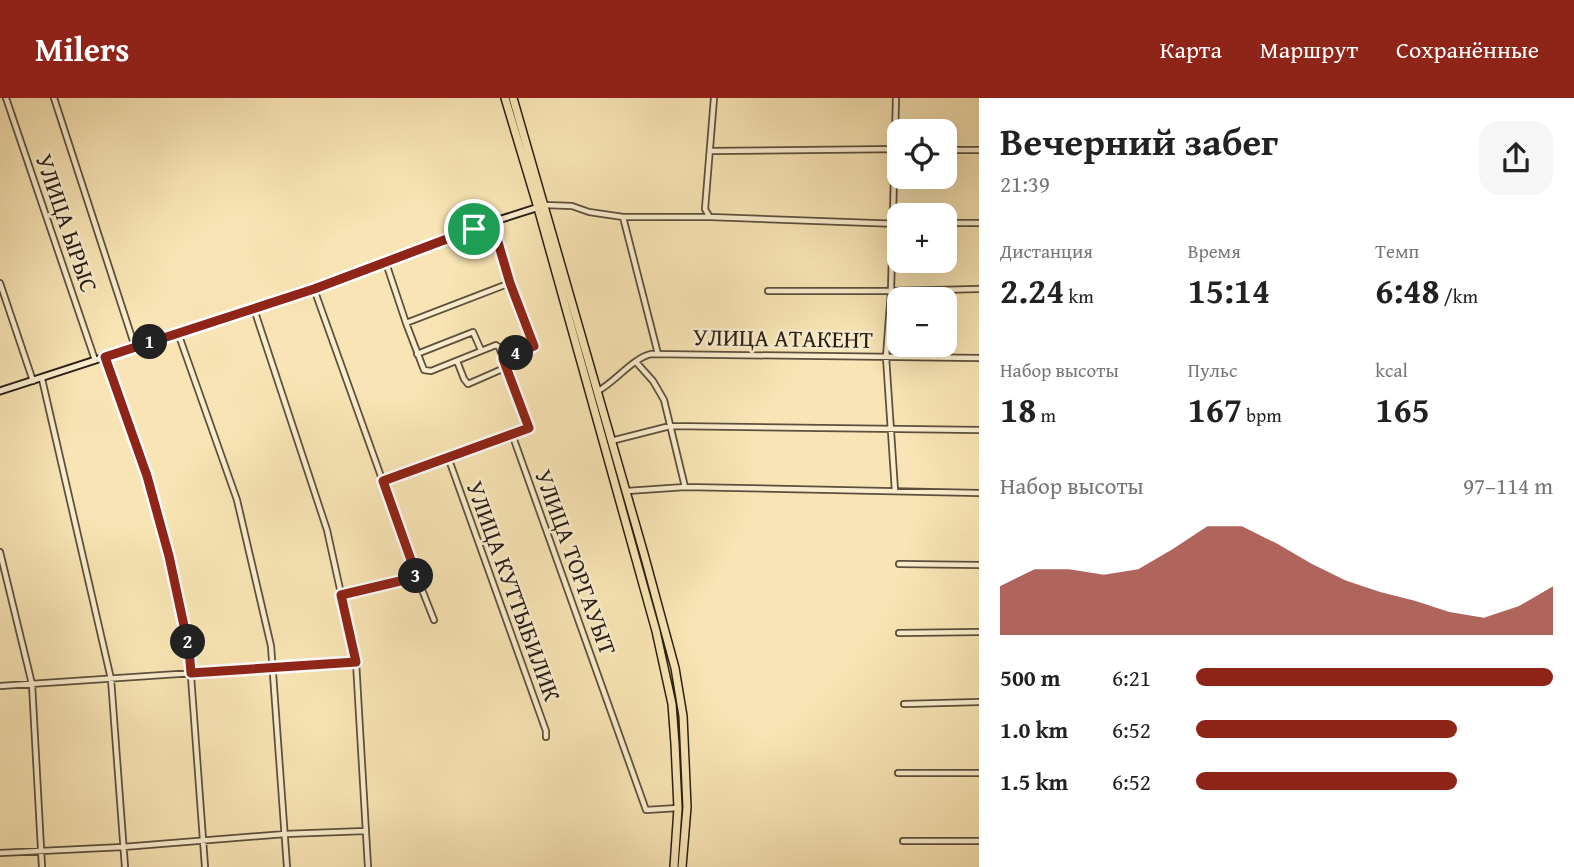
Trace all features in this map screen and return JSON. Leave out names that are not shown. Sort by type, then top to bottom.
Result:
[{"type":"highway","points":[[505,98],[598,391],[675,668],[685,741],[687,807],[682,867]]},
{"type":"highway","points":[[513,98],[654,622],[672,704],[678,808],[674,867]]},
{"type":"highway","points":[[654,622],[663,619]]},
{"type":"main road","points":[[0,391],[314,289],[541,206]]},
{"type":"street","name":"УЛИЦА ЫРЫС","points":[[6,98],[95,359]]},
{"type":"street","points":[[54,98],[135,347]]},
{"type":"street","points":[[710,217],[705,209],[713,98]]},
{"type":"street","points":[[896,98],[896,119]]},
{"type":"street","points":[[710,151],[887,149]]},
{"type":"street","points":[[957,150],[979,150]]},
{"type":"street","points":[[541,206],[572,206],[589,212],[623,217],[710,217],[887,224]]},
{"type":"street","points":[[623,217],[658,354]]},
{"type":"street","points":[[492,222],[510,283],[534,346],[503,359]]},
{"type":"street","points":[[957,223],[979,223]]},
{"type":"street","points":[[383,481],[529,428],[496,345],[431,371],[424,370],[386,263]]},
{"type":"street","points":[[0,283],[33,381]]},
{"type":"street","points":[[406,323],[510,283]]},
{"type":"street","points":[[314,289],[417,577],[435,620]]},
{"type":"street","points":[[957,290],[979,289]]},
{"type":"street","points":[[768,291],[887,291]]},
{"type":"street","points":[[254,309],[327,530],[356,662],[368,867]]},
{"type":"street","points":[[417,354],[472,332],[481,350]]},
{"type":"street","points":[[178,333],[237,500],[271,646],[287,867]]},
{"type":"street","points":[[887,344],[895,491]]},
{"type":"street","name":"УЛИЦА АТАКЕНТ","points":[[598,391],[646,355],[979,358]]},
{"type":"street","points":[[105,357],[147,476],[169,556],[189,649],[205,867]]},
{"type":"street","points":[[457,361],[468,384],[507,367]]},
{"type":"street","points":[[636,362],[653,381],[664,400],[685,487]]},
{"type":"street","points":[[42,379],[111,679],[125,867]]},
{"type":"street","points":[[611,441],[670,426],[979,430]]},
{"type":"street","name":"УЛИЦА ТОРГАУЫТ","points":[[512,434],[646,810],[678,808]]},
{"type":"street","name":"УЛИЦА КУТТЫБИЛИК","points":[[448,457],[546,737]]},
{"type":"street","points":[[626,491],[685,487],[979,493]]},
{"type":"street","points":[[0,552],[32,684],[42,867]]},
{"type":"street","points":[[899,564],[979,565]]},
{"type":"street","points":[[341,595],[417,577]]},
{"type":"street","points":[[900,633],[979,632]]},
{"type":"street","points":[[0,686],[356,662]]},
{"type":"street","points":[[904,704],[979,702]]},
{"type":"street","points":[[898,773],[979,773]]},
{"type":"street","points":[[0,853],[366,831]]},
{"type":"street","points":[[903,841],[979,841]]},
{"type":"route","points":[[492,222],[510,283],[534,346],[503,359],[529,428],[383,481],[417,577],[341,595],[356,662],[191,673],[189,649],[169,556],[147,476],[105,357],[314,289],[474,229],[492,222]]}]
